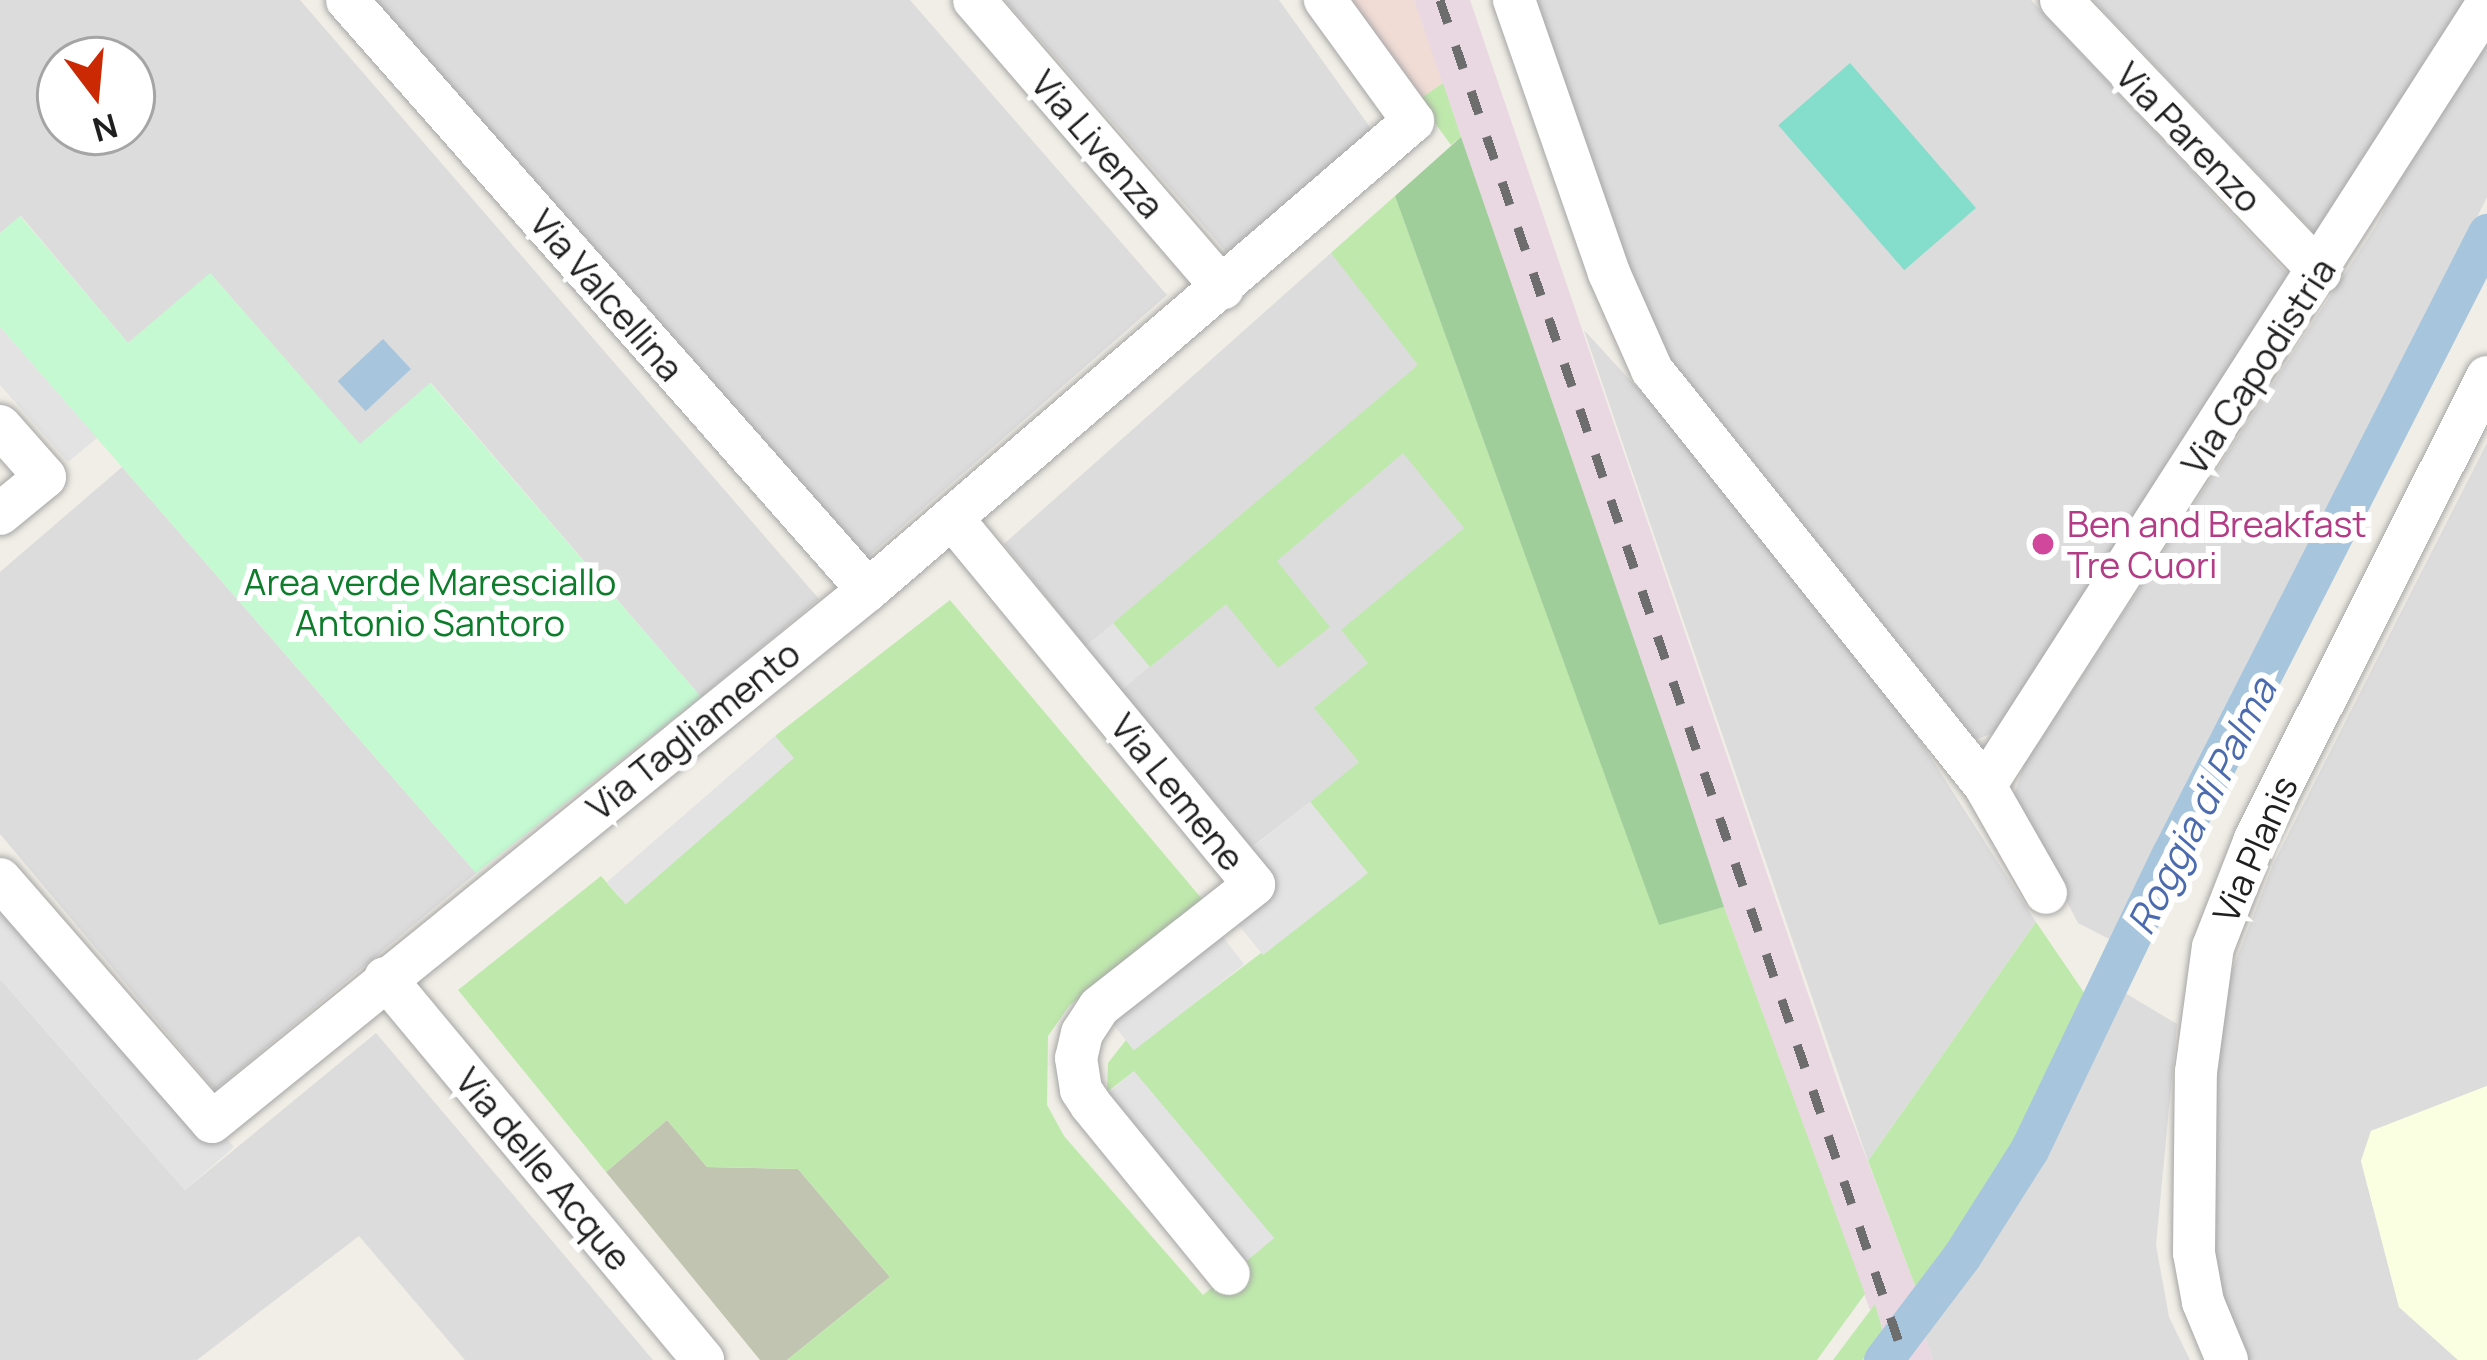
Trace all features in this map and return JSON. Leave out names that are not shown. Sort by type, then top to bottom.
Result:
[{"type":"street","name":"Via Valcellina","points":[[346,0],[868,590]]},
{"type":"street","name":"Via Livenza","points":[[974,0],[1222,287]]},
{"type":"street","name":"Via Tagliamento","points":[[0,879],[212,1122],[868,590],[1413,122],[1325,0]]},
{"type":"street","points":[[1514,0],[1609,273],[1652,370],[1985,786],[2045,892]]},
{"type":"street","name":"Via Parenzo","points":[[2061,0],[2320,272]]},
{"type":"street","name":"Via Capodistria","points":[[1985,786],[2320,272],[2487,4]]},
{"type":"street","name":"Via Planis","points":[[2227,1360],[2203,1302],[2194,1253],[2196,1072],[2213,947],[2254,839],[2487,377]]},
{"type":"street","points":[[0,427],[45,477],[0,514]]},
{"type":"street","name":"Via Lemene","points":[[952,518],[1254,885],[1099,1006],[1082,1034],[1076,1058],[1081,1090],[1090,1106],[1229,1274]]},
{"type":"street","name":"Via delle Acque","points":[[385,978],[703,1360]]},
{"type":"shaded area","points":[[0,0],[300,0],[819,599],[701,697],[431,383],[360,445],[211,274],[128,343],[21,216],[0,233]]},
{"type":"shaded area","points":[[375,0],[910,0],[1167,295],[864,560]]},
{"type":"shaded area","points":[[1005,0],[1279,0],[1372,130],[1230,256]]},
{"type":"shaded area","points":[[1347,0],[1414,0],[1443,83],[1418,100]]},
{"type":"shaded area","points":[[1414,0],[1470,0],[1842,1094],[1917,1291],[1907,1303],[1919,1343],[1925,1337],[1933,1360],[1892,1360],[1875,1306],[1870,1310],[1724,907]]},
{"type":"shaded area","points":[[1522,0],[2031,0],[2294,281],[2004,729],[1972,741],[1666,370]]},
{"type":"shaded area","points":[[2093,0],[2472,0],[2322,241]]},
{"type":"shaded area","points":[[2487,37],[2487,197],[2117,943],[2078,923],[2013,798],[2024,765],[2376,226],[2406,165]]},
{"type":"shaded area","points":[[1850,63],[1976,208],[1904,270],[1778,125]]},
{"type":"shaded area","points":[[1395,196],[1659,925],[1345,775],[1248,850],[1004,544]]},
{"type":"shaded area","points":[[0,327],[97,438],[68,462],[0,385]]},
{"type":"shaded area","points":[[1584,330],[1710,467],[1864,653],[2036,922],[1868,1161]]},
{"type":"shaded area","points":[[383,339],[411,369],[366,411],[338,381]]},
{"type":"shaded area","points":[[2487,443],[2487,1086],[2371,1131],[2361,1161],[2399,1307],[2458,1360],[2248,1360],[2223,1305],[2209,1218],[2219,1039],[2230,976],[2274,862]]},
{"type":"shaded area","points":[[122,467],[476,873],[215,1090],[0,834],[0,572]]},
{"type":"shaded area","points":[[1113,623],[1150,667],[1122,690],[1085,646]]},
{"type":"shaded area","points":[[775,736],[794,758],[626,904],[607,882]]},
{"type":"shaded area","points":[[1310,802],[1368,873],[1263,955],[1225,908],[1235,861]]},
{"type":"shaded area","points":[[0,879],[234,1147],[185,1190],[0,979]]},
{"type":"shaded area","points":[[1222,936],[1244,964],[1134,1051],[1112,1022]]},
{"type":"shaded area","points":[[0,979],[185,1190],[376,1033],[653,1360],[465,1360],[359,1236],[197,1360],[0,1360]]},
{"type":"shaded area","points":[[2115,987],[2177,1024],[2156,1245],[2169,1317],[2190,1360],[1933,1360],[1925,1337],[2070,1094]]},
{"type":"shaded area","points":[[1134,1071],[1274,1238],[1243,1264],[1103,1097]]},
{"type":"shaded area","points":[[2487,1086],[2487,1360],[2458,1360],[2399,1307],[2361,1161],[2371,1131]]},
{"type":"shaded area","points":[[667,1120],[707,1167],[798,1169],[890,1277],[787,1360],[760,1360],[606,1172]]},
{"type":"green space","points":[[1443,83],[1461,137],[1451,145],[1418,100]]},
{"type":"green space","points":[[1461,137],[1724,907],[1659,925],[1395,196]]},
{"type":"green space","points":[[1395,196],[1659,924],[1724,907],[1865,1294],[1817,1360],[787,1360],[890,1277],[798,1169],[707,1167],[667,1120],[606,1172],[458,990],[601,876],[620,898],[793,758],[775,736],[950,600],[1202,899],[1069,1006],[1048,1036],[1047,1105],[1064,1136],[1203,1295],[1272,1239],[1133,1072],[1107,1092],[1108,1063],[1126,1040],[1134,1049],[1367,873],[1310,802],[1359,762],[1314,708],[1368,663],[1341,630],[1464,528],[1403,453],[1277,561],[1330,627],[1278,668],[1226,604],[1150,667],[1113,623],[1418,365],[1331,253]]},
{"type":"green space","name":"Area verde Maresciallo Antonio Santoro","points":[[20,216],[128,343],[210,273],[360,444],[430,383],[701,697],[476,873],[0,327],[0,233]]},
{"type":"green space","points":[[2036,922],[2085,994],[2017,1142],[1917,1291],[1868,1161]]},
{"type":"green space","points":[[1875,1304],[1883,1332],[1863,1360],[1833,1360]]},
{"type":"waterway","name":"Roggia di Palma","points":[[1883,1360],[1961,1257],[2029,1150],[2171,854],[2487,233]]},
{"type":"railway","points":[[1440,0],[1905,1360]]},
{"type":"place","name":"Ben and Breakfast Tre Cuori","points":[[2043,544]]}]
